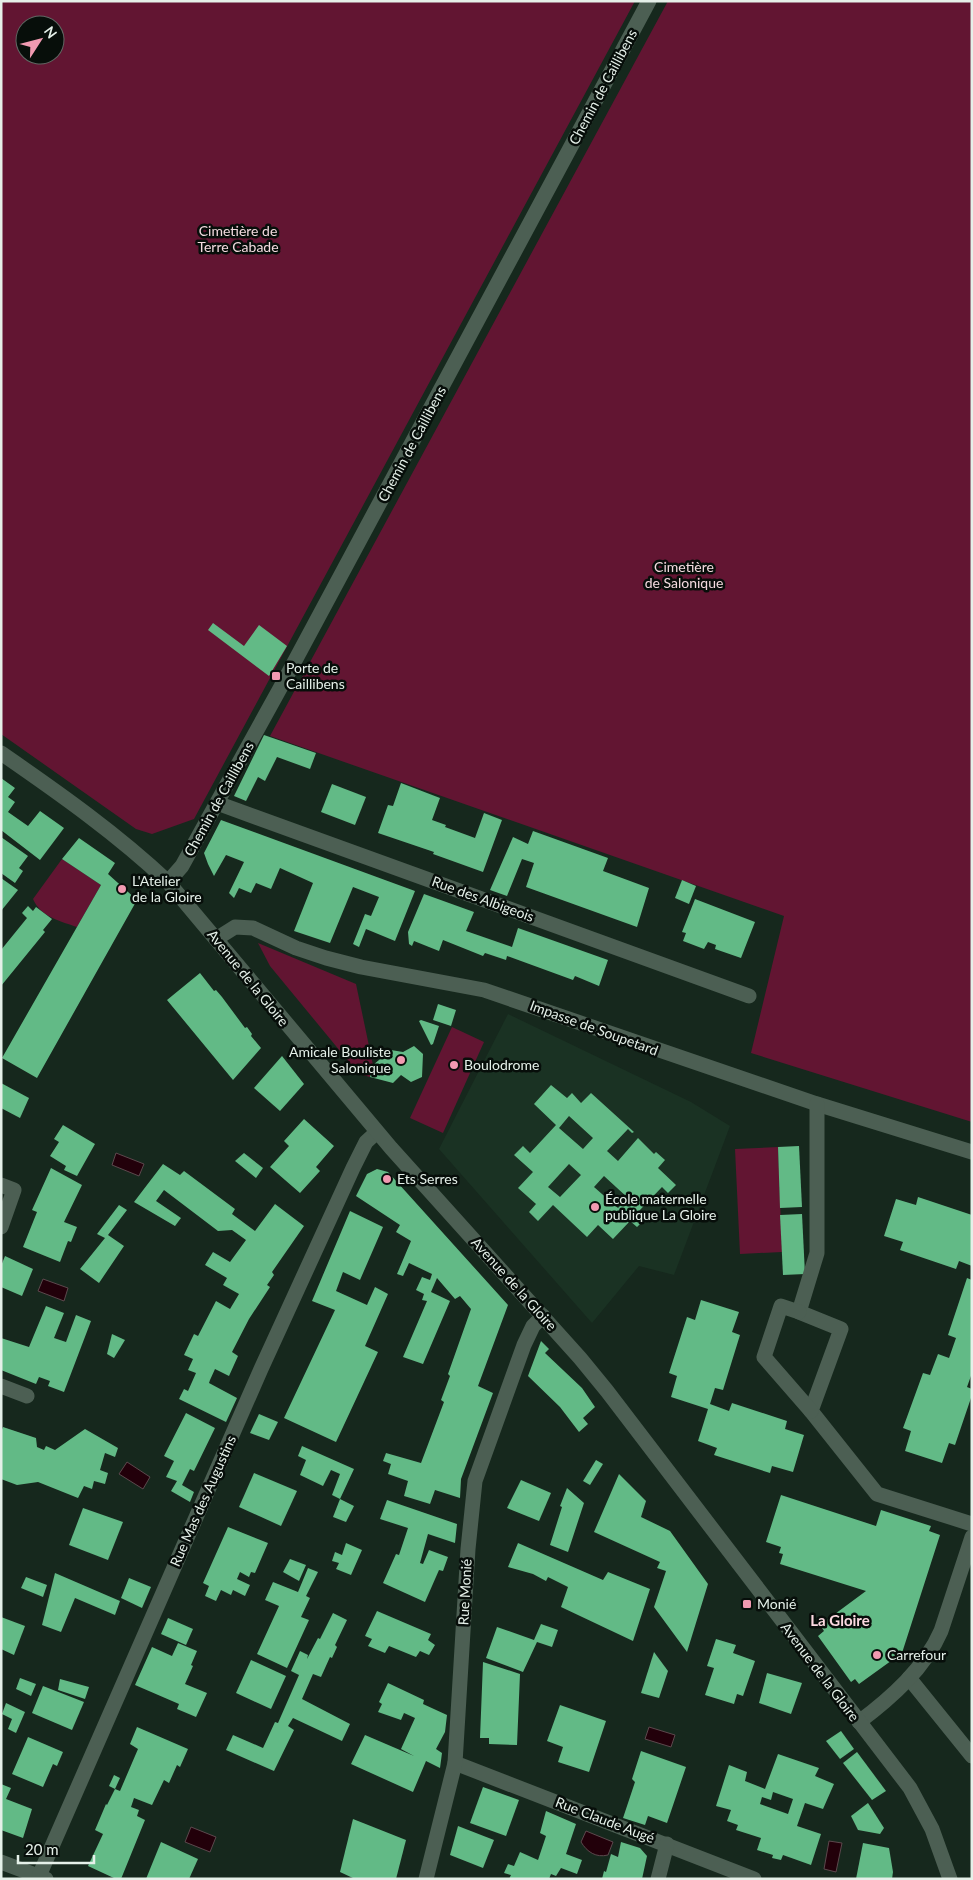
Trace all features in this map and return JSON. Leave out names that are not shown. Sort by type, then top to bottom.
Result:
[{"type":"street","name":"Chemin de Caillibens","points":[[168,882],[182,866],[288,675],[649,1]]},
{"type":"street","name":"Avenue de la Gloire","points":[[1,753],[137,853],[168,882],[377,1132],[543,1316],[607,1391],[910,1788],[924,1812],[940,1848],[950,1879]]},
{"type":"street","name":"Rue des Albigeois","points":[[217,803],[749,996]]},
{"type":"street","name":"Impasse de Soupetard","points":[[216,939],[235,926],[253,928],[296,948],[326,958],[361,967],[484,990],[817,1104],[972,1152]]},
{"type":"street","points":[[799,1312],[817,1253],[817,1104]]},
{"type":"street","name":"Rue Mas des Augustins","points":[[42,1877],[221,1460],[353,1168],[366,1142],[377,1132]]},
{"type":"street","points":[[1,1185],[14,1190],[1,1227]]},
{"type":"street","points":[[812,1411],[841,1328],[781,1306],[764,1357],[812,1411],[877,1494],[972,1524]]},
{"type":"street","name":"Rue Monié","points":[[426,1879],[455,1763],[468,1549],[475,1481],[524,1345],[534,1326],[543,1316]]},
{"type":"street","points":[[1,1386],[27,1396]]},
{"type":"street","points":[[859,1722],[925,1661],[938,1638],[972,1537]]},
{"type":"street","points":[[908,1678],[972,1756]]},
{"type":"street","name":"Rue Claude Augé","points":[[455,1763],[754,1879]]},
{"type":"street","points":[[658,1879],[667,1844]]},
{"type":"street","points":[[1,1862],[42,1877]]},
{"type":"shaded area","name":"École maternelle publique La Gloire","points":[[508,1014],[691,1102],[730,1126],[674,1275],[639,1266],[592,1323],[439,1149]]},
{"type":"shaded area","points":[[116,1153],[144,1164],[139,1176],[112,1165]]},
{"type":"shaded area","points":[[43,1279],[68,1288],[64,1301],[38,1291]]},
{"type":"shaded area","points":[[127,1462],[150,1477],[143,1489],[119,1474]]},
{"type":"shaded area","points":[[649,1727],[675,1735],[671,1747],[645,1739]]},
{"type":"shaded area","points":[[191,1827],[216,1837],[210,1852],[185,1842]]},
{"type":"shaded area","points":[[586,1831],[613,1842],[608,1855],[596,1855],[586,1849],[581,1842]]},
{"type":"shaded area","points":[[829,1841],[842,1843],[836,1872],[824,1869]]},
{"type":"green space","name":"Cimetière de Terre Cabade","points":[[1,1],[635,1],[194,819],[152,834],[136,829],[1,734]]},
{"type":"green space","name":"Cimetière de Salonique","points":[[668,1],[972,1],[972,1122],[751,1053],[784,916],[270,736]]},
{"type":"green space","points":[[62,859],[101,885],[77,927],[46,914],[36,905],[33,899]]},
{"type":"green space","points":[[258,943],[356,984],[373,1065],[370,1077],[359,1074],[270,966]]},
{"type":"green space","name":"Boulodrome","points":[[452,1027],[484,1042],[443,1133],[410,1118]]},
{"type":"green space","points":[[778,1147],[782,1252],[740,1254],[735,1149]]},
{"type":"building","points":[[213,623],[244,646],[259,625],[287,646],[269,676],[208,630]]},
{"type":"building","points":[[264,735],[316,753],[310,769],[277,757],[265,781],[258,777],[246,801],[234,796]]},
{"type":"building","points":[[1,778],[15,788],[8,797],[15,802],[8,812],[28,826],[40,811],[64,828],[40,860],[1,830]]},
{"type":"building","points":[[401,783],[440,798],[432,820],[475,838],[484,813],[502,820],[483,872],[433,854],[434,852],[378,833],[388,805],[393,806]]},
{"type":"building","points":[[332,784],[366,797],[355,825],[321,812]]},
{"type":"building","points":[[221,820],[415,891],[395,941],[366,929],[359,947],[353,944],[365,914],[371,916],[379,897],[353,887],[330,943],[294,931],[313,883],[280,868],[271,889],[256,883],[251,893],[239,888],[234,898],[229,893],[244,862],[226,855],[214,876],[204,853]]},
{"type":"building","points":[[533,831],[608,858],[603,871],[649,888],[637,927],[526,887],[534,863],[522,859],[507,896],[490,890],[513,837],[528,844]]},
{"type":"building","points":[[1,837],[28,856],[19,868],[23,871],[15,883],[1,873]]},
{"type":"building","points":[[79,838],[115,863],[108,874],[137,900],[37,1078],[2,1058],[101,885],[62,859]]},
{"type":"building","points":[[1,878],[18,890],[1,911]]},
{"type":"building","points":[[682,880],[696,886],[689,904],[675,898]]},
{"type":"building","points":[[424,894],[474,912],[466,931],[512,947],[518,928],[608,960],[599,986],[575,976],[573,980],[507,956],[506,960],[485,953],[483,956],[443,940],[439,951],[414,941],[412,946],[409,944],[408,932]]},
{"type":"building","points":[[695,899],[755,922],[741,958],[715,949],[716,945],[708,942],[704,949],[683,941],[686,933],[682,932]]},
{"type":"building","points":[[28,906],[33,911],[36,907],[52,919],[43,930],[45,932],[1,986],[1,950],[27,918],[22,913]]},
{"type":"building","points":[[200,973],[214,991],[216,990],[222,997],[245,1028],[247,1027],[252,1034],[251,1036],[261,1048],[233,1080],[167,1000]]},
{"type":"building","points":[[438,1004],[456,1010],[451,1026],[433,1020]]},
{"type":"building","points":[[419,1021],[439,1026],[431,1045]]},
{"type":"building","name":"Amicale Bouliste Salonique","points":[[414,1046],[423,1054],[422,1077],[411,1082],[401,1075],[393,1083],[370,1077],[373,1065],[391,1050],[403,1052]]},
{"type":"building","points":[[282,1056],[304,1084],[280,1111],[254,1088]]},
{"type":"building","points":[[1,1083],[29,1098],[20,1118],[1,1108]]},
{"type":"building","points":[[551,1085],[567,1098],[572,1093],[581,1103],[591,1093],[634,1132],[632,1133],[628,1129],[607,1151],[618,1161],[638,1138],[654,1154],[656,1152],[665,1160],[658,1168],[676,1185],[668,1193],[662,1187],[639,1211],[646,1218],[637,1227],[630,1221],[613,1239],[598,1225],[587,1237],[553,1205],[538,1221],[529,1212],[536,1204],[518,1188],[533,1172],[514,1155],[523,1146],[530,1153],[556,1125],[534,1104]],"holes":[[[569,1116],[593,1138],[583,1149],[559,1128]],[[569,1164],[581,1175],[560,1197],[548,1187]],[[604,1176],[628,1198],[618,1208],[594,1187]]]},
{"type":"building","points":[[304,1119],[334,1146],[316,1167],[320,1171],[300,1193],[270,1167],[289,1146],[284,1141]]},
{"type":"building","points":[[63,1125],[95,1144],[77,1176],[64,1170],[66,1166],[50,1156],[59,1142],[54,1139]]},
{"type":"building","points":[[799,1146],[802,1207],[780,1208],[778,1147]]},
{"type":"building","points":[[244,1153],[263,1168],[256,1178],[235,1161]]},
{"type":"building","points":[[163,1164],[180,1175],[184,1171],[235,1209],[232,1214],[255,1231],[275,1204],[304,1226],[272,1272],[274,1275],[267,1285],[270,1287],[249,1319],[232,1352],[238,1356],[229,1376],[215,1369],[210,1380],[209,1383],[237,1398],[226,1422],[179,1399],[184,1389],[188,1391],[196,1373],[188,1370],[193,1359],[184,1355],[194,1334],[198,1336],[216,1301],[230,1309],[239,1294],[223,1285],[227,1278],[205,1265],[213,1252],[230,1262],[246,1240],[232,1230],[218,1231],[164,1190],[156,1201],[181,1218],[175,1226],[134,1202]]},
{"type":"building","points":[[51,1168],[82,1185],[64,1222],[77,1227],[71,1242],[68,1241],[60,1262],[23,1247],[37,1212],[32,1210]]},
{"type":"building","points":[[377,1169],[388,1172],[508,1305],[478,1386],[493,1393],[461,1479],[460,1498],[435,1490],[430,1504],[404,1496],[408,1481],[388,1474],[391,1464],[383,1461],[386,1453],[421,1463],[444,1402],[441,1400],[450,1376],[448,1374],[471,1309],[460,1296],[455,1299],[437,1278],[431,1292],[450,1301],[423,1364],[403,1357],[427,1301],[422,1300],[424,1294],[416,1290],[422,1277],[430,1280],[432,1274],[409,1263],[403,1276],[397,1274],[411,1241],[396,1232],[400,1225],[356,1196],[367,1174]]},
{"type":"building","points":[[918,1197],[972,1215],[972,1266],[959,1261],[956,1269],[900,1250],[903,1242],[884,1236],[896,1199],[916,1205]]},
{"type":"building","points":[[119,1205],[127,1210],[108,1235],[124,1246],[99,1283],[80,1269],[105,1238],[97,1234]]},
{"type":"building","points":[[350,1211],[383,1227],[360,1280],[343,1272],[336,1291],[367,1305],[375,1287],[388,1294],[365,1346],[378,1352],[336,1442],[284,1418],[335,1310],[312,1301]]},
{"type":"building","points":[[802,1214],[805,1274],[783,1275],[780,1215]]},
{"type":"building","points":[[5,1256],[33,1269],[22,1296],[1,1287],[1,1266]]},
{"type":"building","points":[[967,1278],[972,1280],[972,1373],[967,1387],[972,1389],[972,1395],[955,1445],[949,1443],[942,1463],[905,1451],[911,1431],[903,1428],[923,1373],[930,1375],[938,1354],[949,1358],[956,1338],[948,1335]]},
{"type":"building","points":[[701,1300],[739,1312],[732,1332],[740,1335],[723,1390],[715,1388],[710,1404],[729,1411],[732,1403],[787,1421],[785,1429],[804,1435],[793,1472],[772,1466],[770,1473],[714,1455],[717,1448],[698,1441],[708,1409],[671,1397],[677,1376],[669,1373],[687,1317],[695,1320]]},
{"type":"building","points":[[46,1306],[64,1313],[54,1338],[66,1342],[76,1315],[91,1321],[64,1392],[48,1386],[50,1381],[39,1377],[36,1384],[1,1370],[1,1338],[29,1347]]},
{"type":"building","points":[[112,1334],[125,1340],[114,1358],[107,1354]]},
{"type":"building","points":[[541,1341],[549,1349],[545,1353],[582,1388],[595,1407],[583,1418],[588,1424],[579,1432],[560,1407],[528,1376]]},
{"type":"building","points":[[186,1413],[215,1428],[194,1471],[190,1469],[182,1485],[194,1492],[190,1502],[171,1491],[177,1481],[166,1477],[174,1461],[164,1456]]},
{"type":"building","points":[[259,1414],[278,1422],[269,1440],[250,1433]]},
{"type":"building","points":[[3,1427],[36,1438],[37,1447],[44,1450],[46,1446],[55,1450],[85,1429],[118,1448],[115,1457],[105,1453],[100,1470],[108,1473],[105,1484],[94,1481],[92,1489],[84,1486],[78,1498],[38,1482],[17,1485],[1,1479],[1,1432]]},
{"type":"building","points":[[302,1446],[354,1469],[340,1499],[332,1495],[340,1474],[331,1470],[323,1486],[300,1475],[306,1460],[298,1456]]},
{"type":"building","points":[[596,1460],[603,1464],[590,1485],[583,1481]]},
{"type":"building","points":[[254,1473],[297,1491],[281,1526],[239,1507]]},
{"type":"building","points":[[619,1474],[646,1501],[641,1517],[670,1531],[708,1584],[687,1652],[654,1607],[666,1571],[657,1568],[660,1562],[594,1532]]},
{"type":"building","points":[[521,1480],[551,1493],[539,1521],[507,1508]]},
{"type":"building","points":[[567,1488],[584,1503],[568,1552],[550,1545],[562,1507],[560,1506]]},
{"type":"building","points":[[781,1495],[876,1526],[881,1510],[931,1526],[929,1531],[940,1535],[902,1653],[859,1684],[855,1679],[851,1682],[818,1636],[824,1631],[820,1625],[866,1591],[780,1564],[783,1554],[779,1553],[781,1547],[766,1542]]},
{"type":"building","points":[[340,1499],[354,1506],[346,1522],[333,1517]]},
{"type":"building","points":[[387,1500],[457,1524],[455,1543],[428,1534],[420,1563],[423,1564],[429,1550],[448,1557],[443,1571],[439,1570],[425,1602],[383,1583],[396,1554],[399,1555],[408,1528],[380,1519]]},
{"type":"building","points":[[83,1508],[123,1522],[108,1560],[69,1545]]},
{"type":"building","points":[[228,1527],[268,1543],[255,1573],[251,1572],[249,1577],[240,1572],[237,1579],[250,1585],[245,1596],[233,1590],[231,1595],[221,1590],[216,1601],[205,1596],[209,1586],[203,1583]]},
{"type":"building","points":[[346,1543],[362,1550],[351,1575],[336,1569],[339,1563],[332,1561],[335,1552],[342,1555]]},
{"type":"building","points":[[518,1543],[603,1580],[608,1572],[650,1589],[633,1641],[561,1607],[568,1587],[548,1577],[546,1581],[533,1574],[508,1567]]},
{"type":"building","points":[[290,1559],[306,1565],[299,1581],[283,1572]]},
{"type":"building","points":[[308,1568],[318,1572],[306,1596],[310,1598],[301,1617],[309,1620],[287,1668],[257,1654],[279,1606],[265,1600],[273,1582],[298,1592]]},
{"type":"building","points":[[55,1573],[120,1601],[115,1615],[75,1598],[61,1632],[42,1625]]},
{"type":"building","points":[[26,1577],[47,1585],[43,1597],[21,1588]]},
{"type":"building","points":[[129,1578],[151,1587],[142,1608],[121,1598]]},
{"type":"building","points":[[377,1611],[431,1634],[428,1640],[435,1645],[429,1655],[420,1651],[416,1657],[389,1646],[385,1653],[368,1646],[372,1639],[365,1636]]},
{"type":"building","points":[[333,1613],[347,1620],[335,1645],[337,1647],[332,1658],[330,1657],[321,1677],[313,1674],[302,1699],[350,1724],[342,1741],[293,1718],[288,1726],[294,1730],[274,1771],[226,1750],[233,1735],[263,1748],[275,1722],[278,1723],[299,1675],[291,1671],[300,1651],[308,1655],[307,1659]]},
{"type":"building","points":[[1,1617],[25,1626],[14,1655],[1,1649]]},
{"type":"building","points":[[168,1618],[193,1629],[186,1645],[161,1634]]},
{"type":"building","points":[[541,1624],[558,1630],[552,1647],[537,1642],[523,1672],[486,1658],[497,1627],[534,1640]]},
{"type":"building","points":[[716,1639],[736,1645],[733,1653],[755,1661],[743,1696],[737,1694],[734,1704],[705,1695],[714,1668],[707,1666]]},
{"type":"building","points":[[178,1643],[197,1651],[185,1684],[207,1693],[196,1717],[177,1709],[179,1704],[135,1685],[152,1647],[172,1656]]},
{"type":"building","points":[[654,1652],[668,1671],[659,1698],[641,1693]]},
{"type":"building","points":[[251,1660],[286,1676],[271,1709],[236,1693]]},
{"type":"building","points":[[483,1662],[520,1674],[517,1745],[489,1744],[489,1738],[480,1738]]},
{"type":"building","points":[[767,1673],[802,1683],[791,1714],[759,1703]]},
{"type":"building","points":[[20,1678],[36,1684],[31,1696],[16,1689]]},
{"type":"building","points":[[60,1679],[89,1687],[85,1699],[58,1690]]},
{"type":"building","points":[[388,1683],[424,1700],[423,1704],[447,1715],[445,1732],[436,1749],[442,1753],[440,1768],[426,1761],[413,1792],[351,1764],[365,1735],[414,1756],[401,1749],[415,1718],[404,1713],[401,1720],[378,1712],[382,1704],[379,1702]]},
{"type":"building","points":[[43,1686],[84,1702],[72,1730],[32,1713]]},
{"type":"building","points":[[6,1703],[25,1712],[16,1733],[8,1729],[12,1719],[2,1714]]},
{"type":"building","points":[[560,1705],[606,1721],[589,1772],[558,1762],[563,1747],[547,1741]]},
{"type":"building","points":[[137,1727],[188,1749],[180,1767],[177,1765],[169,1783],[164,1780],[152,1805],[134,1798],[131,1807],[139,1810],[137,1816],[145,1820],[121,1879],[116,1879],[88,1866],[103,1834],[95,1830],[106,1804],[115,1789],[120,1791],[138,1749],[130,1744]]},
{"type":"building","points":[[841,1731],[854,1749],[840,1759],[826,1741]]},
{"type":"building","points":[[28,1737],[63,1752],[57,1766],[53,1764],[43,1787],[12,1774]]},
{"type":"building","points":[[641,1751],[686,1767],[667,1823],[648,1816],[645,1825],[623,1818],[635,1782],[632,1779]]},
{"type":"building","points":[[857,1752],[886,1791],[872,1800],[843,1763]]},
{"type":"building","points":[[778,1754],[819,1768],[815,1776],[834,1784],[823,1809],[805,1803],[797,1826],[821,1834],[811,1865],[783,1855],[781,1860],[772,1858],[773,1855],[757,1850],[761,1838],[736,1830],[738,1825],[727,1821],[731,1810],[716,1806],[729,1765],[747,1772],[745,1781],[765,1789]],"holes":[[[773,1792],[793,1799],[788,1814],[760,1804],[762,1797],[771,1800]]]},
{"type":"building","points":[[114,1775],[120,1778],[115,1789],[109,1786]]},
{"type":"building","points":[[1,1784],[11,1788],[6,1799],[32,1809],[23,1838],[1,1830]]},
{"type":"building","points":[[483,1787],[519,1800],[506,1836],[470,1823]]},
{"type":"building","points":[[868,1803],[884,1828],[880,1834],[858,1830],[851,1816]]},
{"type":"building","points":[[546,1811],[576,1824],[566,1854],[582,1860],[577,1874],[561,1868],[556,1876],[551,1874],[549,1879],[509,1879],[511,1875],[504,1873],[508,1864],[514,1866],[520,1852],[538,1860],[546,1836],[540,1833]]},
{"type":"building","points":[[353,1819],[406,1840],[396,1879],[355,1879],[340,1872]]},
{"type":"building","points":[[458,1826],[494,1840],[483,1868],[450,1855]]},
{"type":"building","points":[[161,1842],[198,1859],[189,1879],[146,1879]]},
{"type":"building","points":[[621,1842],[640,1848],[647,1856],[642,1879],[602,1879],[611,1854],[618,1857]]},
{"type":"building","points":[[863,1843],[889,1848],[893,1872],[892,1879],[856,1879]]},
{"type":"place","name":"Porte de Caillibens","points":[[276,676]]},
{"type":"place","name":"L'Atelier de la Gloire","points":[[122,889]]},
{"type":"place","name":"Amicale Bouliste Salonique","points":[[401,1060]]},
{"type":"place","name":"Boulodrome","points":[[454,1065]]},
{"type":"place","name":"Ets Serres","points":[[387,1179]]},
{"type":"place","name":"École maternelle publique La Gloire","points":[[595,1207]]},
{"type":"place","name":"Monié","points":[[747,1604]]},
{"type":"place","name":"Carrefour","points":[[877,1655]]},
{"type":"district","name":"La Gloire","points":[[840,1621]]}]
